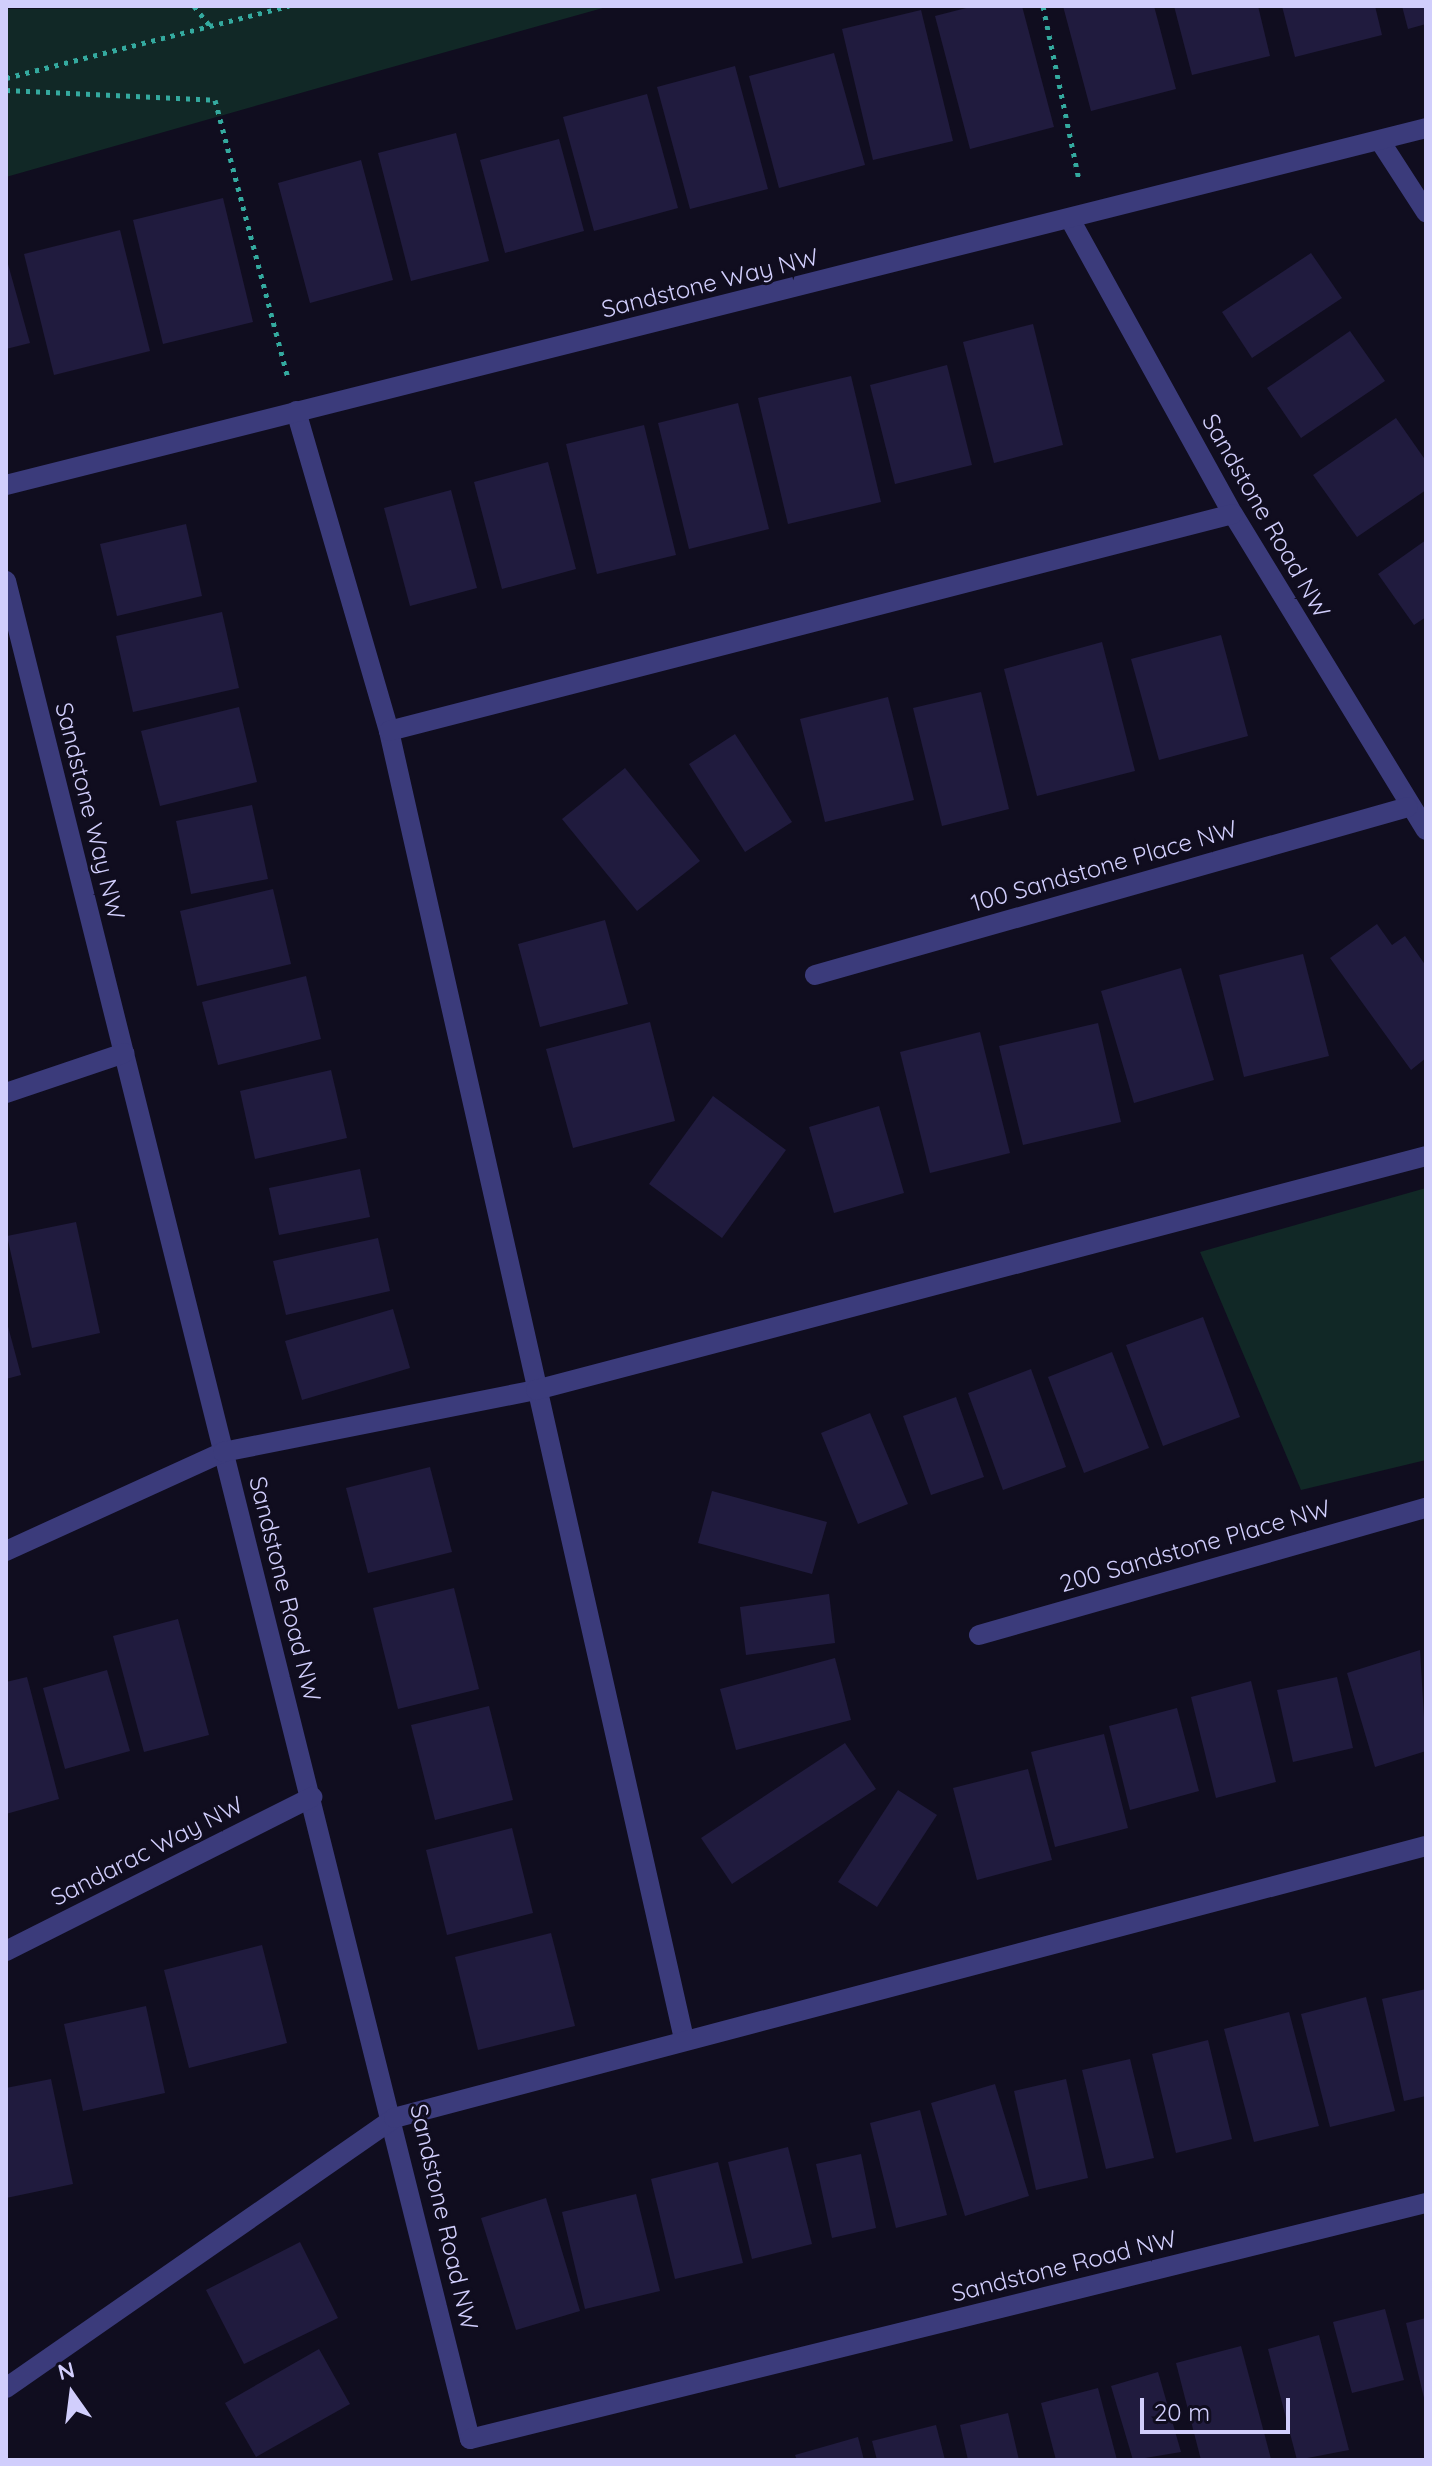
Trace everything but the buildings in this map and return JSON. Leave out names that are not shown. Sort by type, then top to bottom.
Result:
[{"type":"street","name":"Sandstone Way NW","points":[[6,485],[1071,221],[1426,128]]},
{"type":"street","points":[[1380,141],[1426,212]]},
{"type":"street","name":"Sandstone Road NW","points":[[1071,221],[1233,514],[1408,807],[1426,830]]},
{"type":"street","points":[[296,411],[389,731],[684,2039]]},
{"type":"street","points":[[389,731],[1233,514]]},
{"type":"street","name":"Sandstone Way NW","points":[[6,581],[124,1053]]},
{"type":"street","name":"100 Sandstone Place NW","points":[[815,975],[1408,807]]},
{"type":"street","name":"Sandstone Road NW","points":[[124,1053],[394,2118],[470,2439],[1426,2203]]},
{"type":"street","points":[[6,1093],[124,1053]]},
{"type":"street","points":[[6,1551],[223,1452],[536,1390],[1426,1156]]},
{"type":"street","name":"200 Sandstone Place NW","points":[[979,1635],[1426,1508]]},
{"type":"street","name":"Sandarac Way NW","points":[[6,1951],[312,1797]]},
{"type":"street","points":[[6,2388],[394,2118],[684,2039],[1426,1846]]},
{"type":"path","points":[[194,6],[210,26]]},
{"type":"path","points":[[6,78],[289,6]]},
{"type":"path","points":[[1043,6],[1082,167],[1071,221]]},
{"type":"path","points":[[6,90],[215,100],[296,411]]},
{"type":"green space","points":[[610,6],[378,71],[6,177],[6,9]]},
{"type":"green space","points":[[1426,1188],[1426,1460],[1301,1490],[1200,1252]]}]
